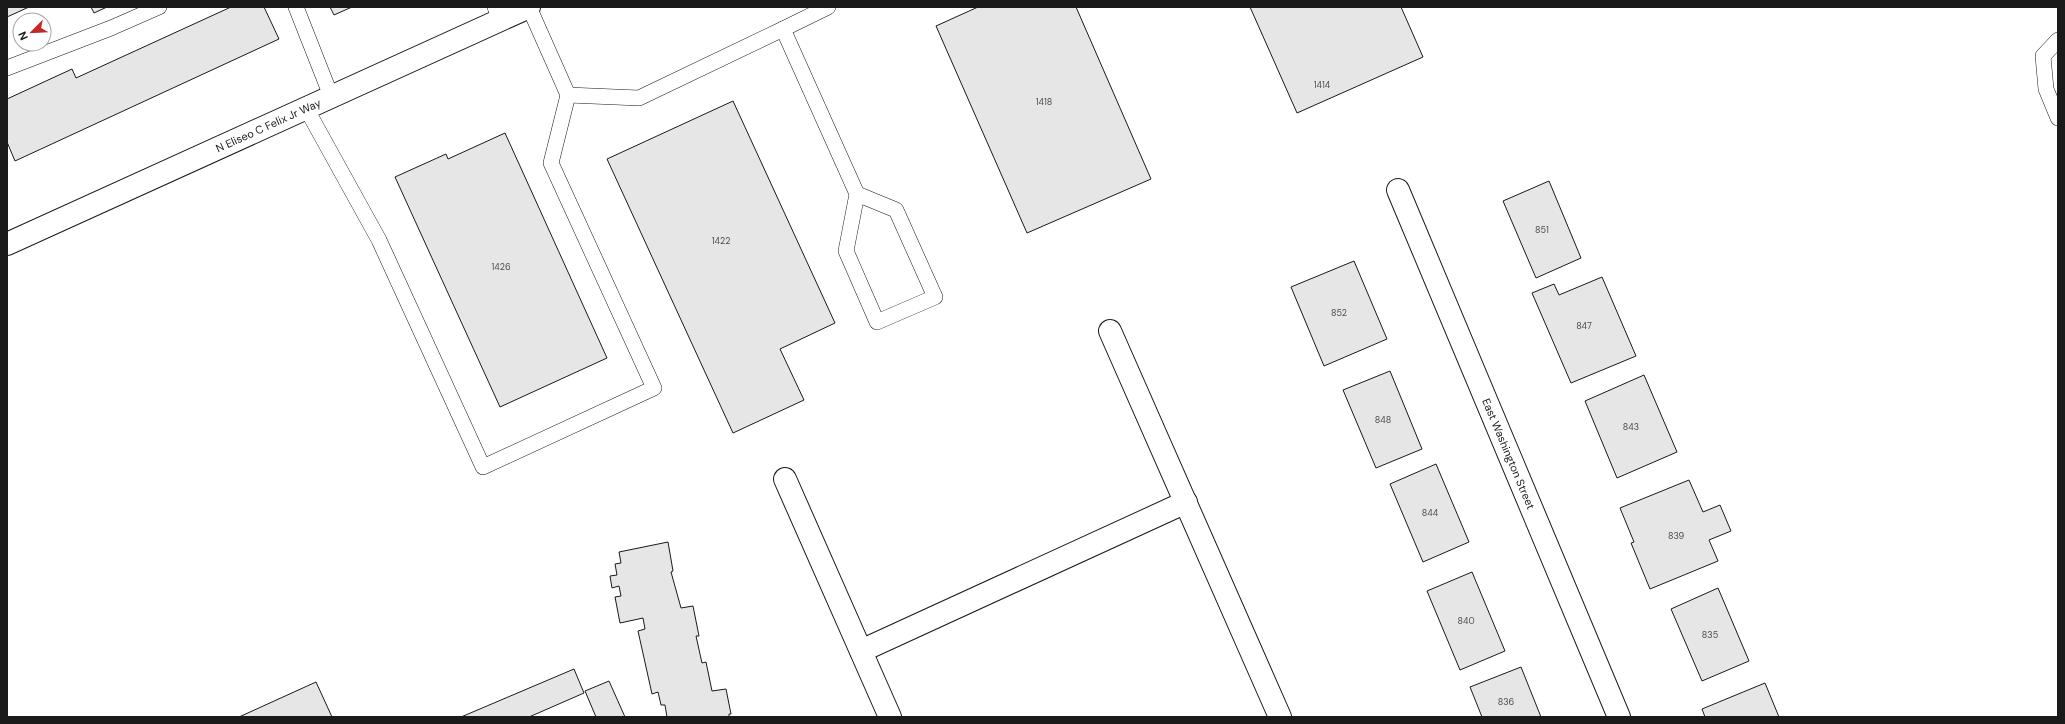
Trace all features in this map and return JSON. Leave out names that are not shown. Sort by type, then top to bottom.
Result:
[{"type":"street","name":"N Eliseo C Felix Jr Way","points":[[7,244],[306,108],[498,14],[529,7]]},
{"type":"street","name":"East Washington Street","points":[[1398,190],[1618,717]]},
{"type":"street","points":[[1110,331],[1280,717]]},
{"type":"street","points":[[785,478],[890,717]]},
{"type":"street","points":[[861,651],[1186,502]]},
{"type":"lane","points":[[7,68],[111,28],[159,7]]},
{"type":"lane","points":[[296,7],[331,96]]},
{"type":"lane","points":[[306,108],[379,240],[483,468],[654,388],[551,163],[568,95],[529,7]]},
{"type":"lane","points":[[568,95],[639,98],[829,7]]},
{"type":"lane","points":[[783,29],[857,194],[846,251],[877,322],[935,297],[896,210],[857,194]]},
{"type":"lane","points":[[2058,40],[2043,56],[2046,89],[2058,118]]},
{"type":"building","points":[[7,7],[29,7],[18,12],[12,12],[12,15],[7,17]]},
{"type":"building","points":[[91,7],[107,7],[94,13]]},
{"type":"building","points":[[231,7],[264,7],[279,39],[15,161],[7,142],[7,99],[72,69],[76,78]]},
{"type":"building","points":[[330,7],[352,7],[334,15]]},
{"type":"building","points":[[978,7],[1076,7],[1151,179],[1027,233],[936,26]]},
{"type":"building","points":[[1250,7],[1401,7],[1423,57],[1297,113]]},
{"type":"building","points":[[733,101],[835,323],[780,349],[804,400],[733,433],[607,159]]},
{"type":"building","points":[[505,133],[607,358],[500,407],[395,177],[446,154],[448,159]]},
{"type":"building","points":[[1549,181],[1581,258],[1536,278],[1503,201]]},
{"type":"building","points":[[1354,261],[1387,339],[1324,366],[1291,287]]},
{"type":"building","points":[[1602,277],[1636,356],[1571,383],[1532,293],[1554,284],[1559,295]]},
{"type":"building","points":[[1390,371],[1422,449],[1376,468],[1343,390]]},
{"type":"building","points":[[1644,375],[1677,452],[1617,478],[1585,401]]},
{"type":"building","points":[[1436,464],[1469,542],[1423,562],[1390,484]]},
{"type":"building","points":[[1689,480],[1703,512],[1720,505],[1731,531],[1709,540],[1718,561],[1650,589],[1631,543],[1634,542],[1620,508]]},
{"type":"building","points":[[668,542],[673,571],[671,572],[681,608],[693,606],[699,636],[696,636],[702,663],[706,662],[712,691],[726,689],[731,714],[729,714],[729,717],[667,717],[665,705],[661,705],[658,692],[652,694],[638,631],[645,629],[643,618],[620,623],[615,597],[621,596],[619,586],[612,588],[610,576],[617,575],[615,564],[621,563],[619,552]]},
{"type":"building","points":[[1472,572],[1505,651],[1460,670],[1427,591]]},
{"type":"building","points":[[1718,588],[1749,661],[1702,681],[1671,609]]},
{"type":"building","points":[[1521,667],[1541,717],[1482,717],[1470,687]]},
{"type":"building","points":[[574,669],[584,693],[529,717],[461,717]]},
{"type":"building","points":[[609,681],[625,717],[596,717],[585,691]]},
{"type":"building","points":[[316,682],[332,717],[239,717]]},
{"type":"building","points":[[1765,683],[1779,717],[1705,717],[1702,709]]}]
